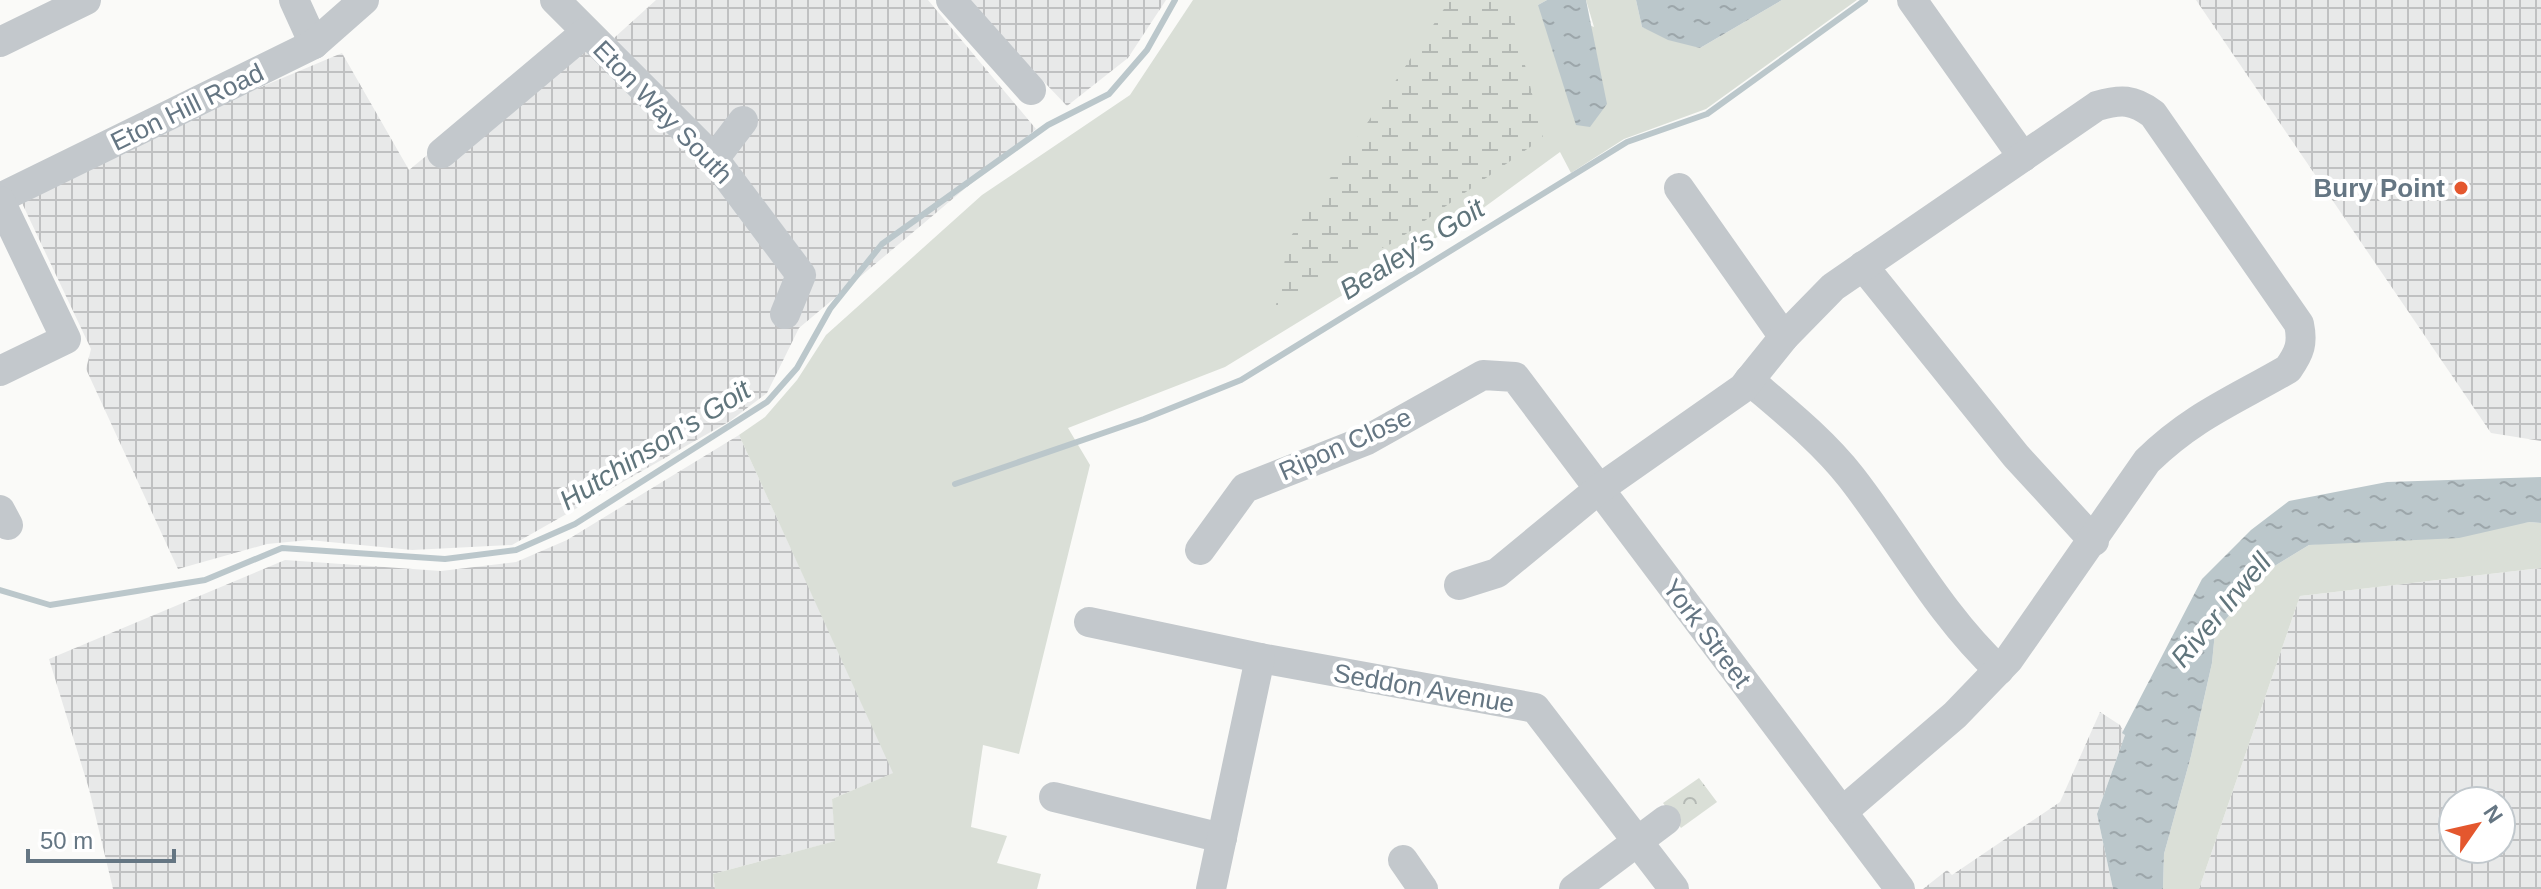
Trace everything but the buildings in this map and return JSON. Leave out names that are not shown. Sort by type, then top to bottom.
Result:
[{"type":"street","points":[[0,42],[86,0]]},
{"type":"street","points":[[294,0],[314,44]]},
{"type":"street","name":"Eton Hill Road","points":[[0,199],[314,44],[364,0]]},
{"type":"street","name":"Eton Way South","points":[[555,0],[714,159],[801,275],[785,314]]},
{"type":"street","points":[[951,0],[1031,90]]},
{"type":"street","points":[[1912,0],[2023,157]]},
{"type":"street","name":"Eton Way South","points":[[442,153],[586,32]]},
{"type":"street","points":[[1459,585],[1497,573],[1599,489],[1749,380],[1784,337],[1833,287],[2097,106],[2118,100],[2136,102],[2153,114],[2299,324],[2303,342],[2288,369],[2202,414],[2175,433],[2147,461],[2094,541],[1999,670],[1914,752],[1842,812]]},
{"type":"street","points":[[714,159],[743,121]]},
{"type":"street","points":[[1679,188],[1784,337]]},
{"type":"street","points":[[0,199],[66,339],[0,371]]},
{"type":"street","points":[[1863,266],[2016,456],[2094,541]]},
{"type":"street","name":"Ripon Close","points":[[1200,550],[1245,488],[1367,440],[1483,375],[1515,377]]},
{"type":"street","name":"York Street","points":[[1515,377],[1900,889]]},
{"type":"street","points":[[1749,380],[1848,473],[1949,617],[1969,642],[1999,670]]},
{"type":"street","name":"Seddon Avenue","points":[[1089,622],[1260,658],[1535,708],[1674,889]]},
{"type":"street","points":[[1211,889],[1260,658]]},
{"type":"street","points":[[1054,797],[1222,838]]},
{"type":"street","points":[[1574,889],[1666,820]]},
{"type":"street","points":[[1403,860],[1423,889]]},
{"type":"shaded area","points":[[656,0],[928,0],[1036,129],[799,328],[767,393],[730,421],[512,545],[412,550],[309,540],[267,544],[178,569],[86,369],[91,349],[21,201],[242,95],[342,53],[409,170],[567,40],[614,38]]},
{"type":"shaded area","points":[[966,0],[1166,0],[1128,58],[1067,106]]},
{"type":"shaded area","points":[[2196,0],[2541,0],[2541,441],[2491,433]]},
{"type":"shaded area","points":[[739,435],[894,773],[832,799],[836,841],[713,874],[715,889],[113,889],[89,789],[49,659],[285,560],[441,571],[516,562],[567,540]]},
{"type":"shaded area","points":[[2541,568],[2541,889],[2199,889],[2300,596]]},
{"type":"shaded area","points":[[2100,712],[2120,725],[2125,735],[2097,814],[2113,889],[1923,889],[1947,870],[1952,875],[2060,802]]},
{"type":"green space","points":[[1193,0],[1547,0],[1538,5],[1594,27],[1586,0],[1636,0],[1642,27],[1700,48],[1782,0],[1857,0],[1706,109],[1624,139],[1571,173],[1560,152],[1475,214],[1225,367],[1068,428],[1090,465],[1019,754],[983,745],[971,827],[1007,836],[997,863],[1041,874],[1037,889],[715,889],[713,874],[835,841],[832,799],[893,773],[739,435],[765,417],[797,380],[826,335],[982,195],[1130,95]]},
{"type":"green space","points":[[1450,0],[1509,0],[1543,138],[1393,243],[1337,268],[1274,315],[1289,239]]},
{"type":"green space","points":[[2541,523],[2541,568],[2300,596],[2199,889],[2163,889],[2164,854],[2191,756],[2212,663],[2215,632],[2268,570],[2309,545]]},
{"type":"green space","points":[[1699,778],[1717,802],[1681,828],[1663,803]]},
{"type":"water","points":[[1547,0],[1586,0],[1607,104],[1590,127],[1576,125],[1538,5]]},
{"type":"water","points":[[1636,0],[1782,0],[1700,48],[1668,40],[1642,27]]},
{"type":"water","name":"River Irwell","points":[[2541,477],[2541,523],[2529,522],[2459,538],[2309,545],[2268,570],[2215,632],[2212,663],[2191,756],[2164,854],[2163,889],[2113,889],[2097,814],[2125,735],[2122,733],[2202,579],[2251,530],[2289,501],[2387,482]]},
{"type":"waterway","name":"Hutchinson's Goit","points":[[0,590],[50,605],[205,580],[282,548],[445,559],[516,550],[575,524],[767,402],[797,368],[830,309],[882,244],[1048,125],[1109,94],[1147,50],[1175,0]]},
{"type":"waterway","name":"Bealey's Goit","points":[[955,484],[1144,419],[1241,380],[1627,142],[1707,114],[1865,0]]},
{"type":"place","name":"Bury Point","points":[[2461,188]]}]
